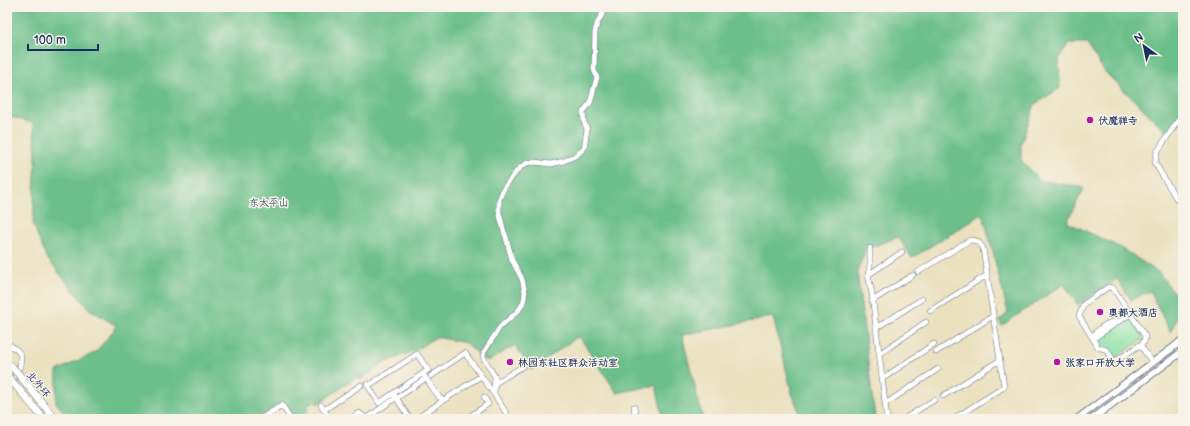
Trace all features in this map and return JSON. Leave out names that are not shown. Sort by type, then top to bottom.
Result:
[{"type":"highway","name":"北外环","points":[[10,365],[55,419]]},
{"type":"highway","points":[[7,376],[44,419]]},
{"type":"main road","points":[[1077,419],[1183,339]]},
{"type":"main road","points":[[1092,419],[1183,350]]},
{"type":"main road","points":[[1166,353],[1170,360]]},
{"type":"street","points":[[494,394],[495,377],[483,355],[485,349],[500,327],[510,319],[522,305],[525,292],[522,279],[512,260],[504,232],[499,212],[499,200],[504,188],[521,167],[528,163],[534,162],[551,164],[564,161],[577,155],[584,148],[587,129],[584,122],[583,112],[590,103],[597,77],[594,70],[595,32],[597,24],[606,7]]},
{"type":"street","points":[[1183,113],[1157,152],[1155,163],[1183,207]]},
{"type":"street","points":[[918,272],[966,241],[975,240],[979,242],[983,248],[1004,387],[953,419]]},
{"type":"street","points":[[870,248],[870,265],[868,275],[876,328],[886,419]]},
{"type":"street","points":[[868,275],[902,252]]},
{"type":"street","points":[[872,301],[913,275]]},
{"type":"street","points":[[930,311],[987,275]]},
{"type":"street","points":[[1108,287],[1113,288],[1130,314],[1145,336],[1144,342],[1116,361],[1113,360],[1107,350],[1098,347],[1079,316],[1084,304],[1108,287]]},
{"type":"street","points":[[876,328],[922,299]]},
{"type":"street","points":[[1093,338],[1098,330],[1111,321],[1120,321],[1130,314]]},
{"type":"street","points":[[936,352],[993,316]]},
{"type":"street","points":[[7,320],[7,325]]},
{"type":"street","points":[[879,354],[926,322]]},
{"type":"street","points":[[7,343],[21,355],[20,366],[7,392]]},
{"type":"street","points":[[882,378],[934,344]]},
{"type":"street","points":[[1140,345],[1152,363]]},
{"type":"street","points":[[431,376],[466,353],[510,419]]},
{"type":"street","points":[[330,419],[323,407],[365,385],[417,354],[428,370],[365,419],[359,413],[350,419]]},
{"type":"street","points":[[943,396],[1000,360]]},
{"type":"street","points":[[494,384],[523,366]]},
{"type":"street","points":[[885,404],[938,369]]},
{"type":"street","points":[[423,374],[439,397],[444,400],[481,376]]},
{"type":"street","points":[[365,385],[379,403],[394,397],[424,380]]},
{"type":"street","points":[[394,397],[410,419]]},
{"type":"street","points":[[466,419],[488,404],[484,397]]},
{"type":"street","points":[[904,419],[934,400]]},
{"type":"street","points":[[416,419],[441,402]]},
{"type":"street","points":[[260,419],[282,405],[291,419]]},
{"type":"street","points":[[634,407],[636,419]]},
{"type":"green space","name":"东太平山","points":[[7,7],[1183,7],[1183,120],[1169,134],[1105,72],[1087,44],[1069,44],[1059,59],[1060,88],[1035,104],[1021,144],[1021,160],[1039,180],[1084,188],[1067,222],[1121,248],[1158,272],[1183,304],[1183,309],[1170,332],[1150,291],[1131,300],[1117,279],[1078,305],[1064,284],[1001,326],[1000,320],[1008,313],[982,214],[912,258],[898,237],[864,250],[864,255],[858,268],[858,280],[875,419],[802,419],[792,393],[773,317],[682,335],[703,419],[663,419],[656,385],[617,393],[579,336],[531,370],[515,345],[489,361],[480,357],[466,343],[436,337],[414,351],[386,362],[360,380],[357,377],[317,404],[315,401],[307,406],[310,410],[296,419],[294,419],[283,402],[256,419],[70,419],[56,403],[57,371],[96,352],[117,326],[89,309],[46,257],[33,224],[36,153],[33,123],[7,116]]},
{"type":"green space","points":[[1130,317],[1143,336],[1142,340],[1114,359],[1100,346],[1096,339]]},
{"type":"place","name":"伏魔禅寺","points":[[1090,120]]},
{"type":"place","name":"奥都大酒店","points":[[1100,312]]},
{"type":"place","name":"林园东社区群众活动室","points":[[510,362]]},
{"type":"place","name":"张家口开放大学","points":[[1057,362]]}]
